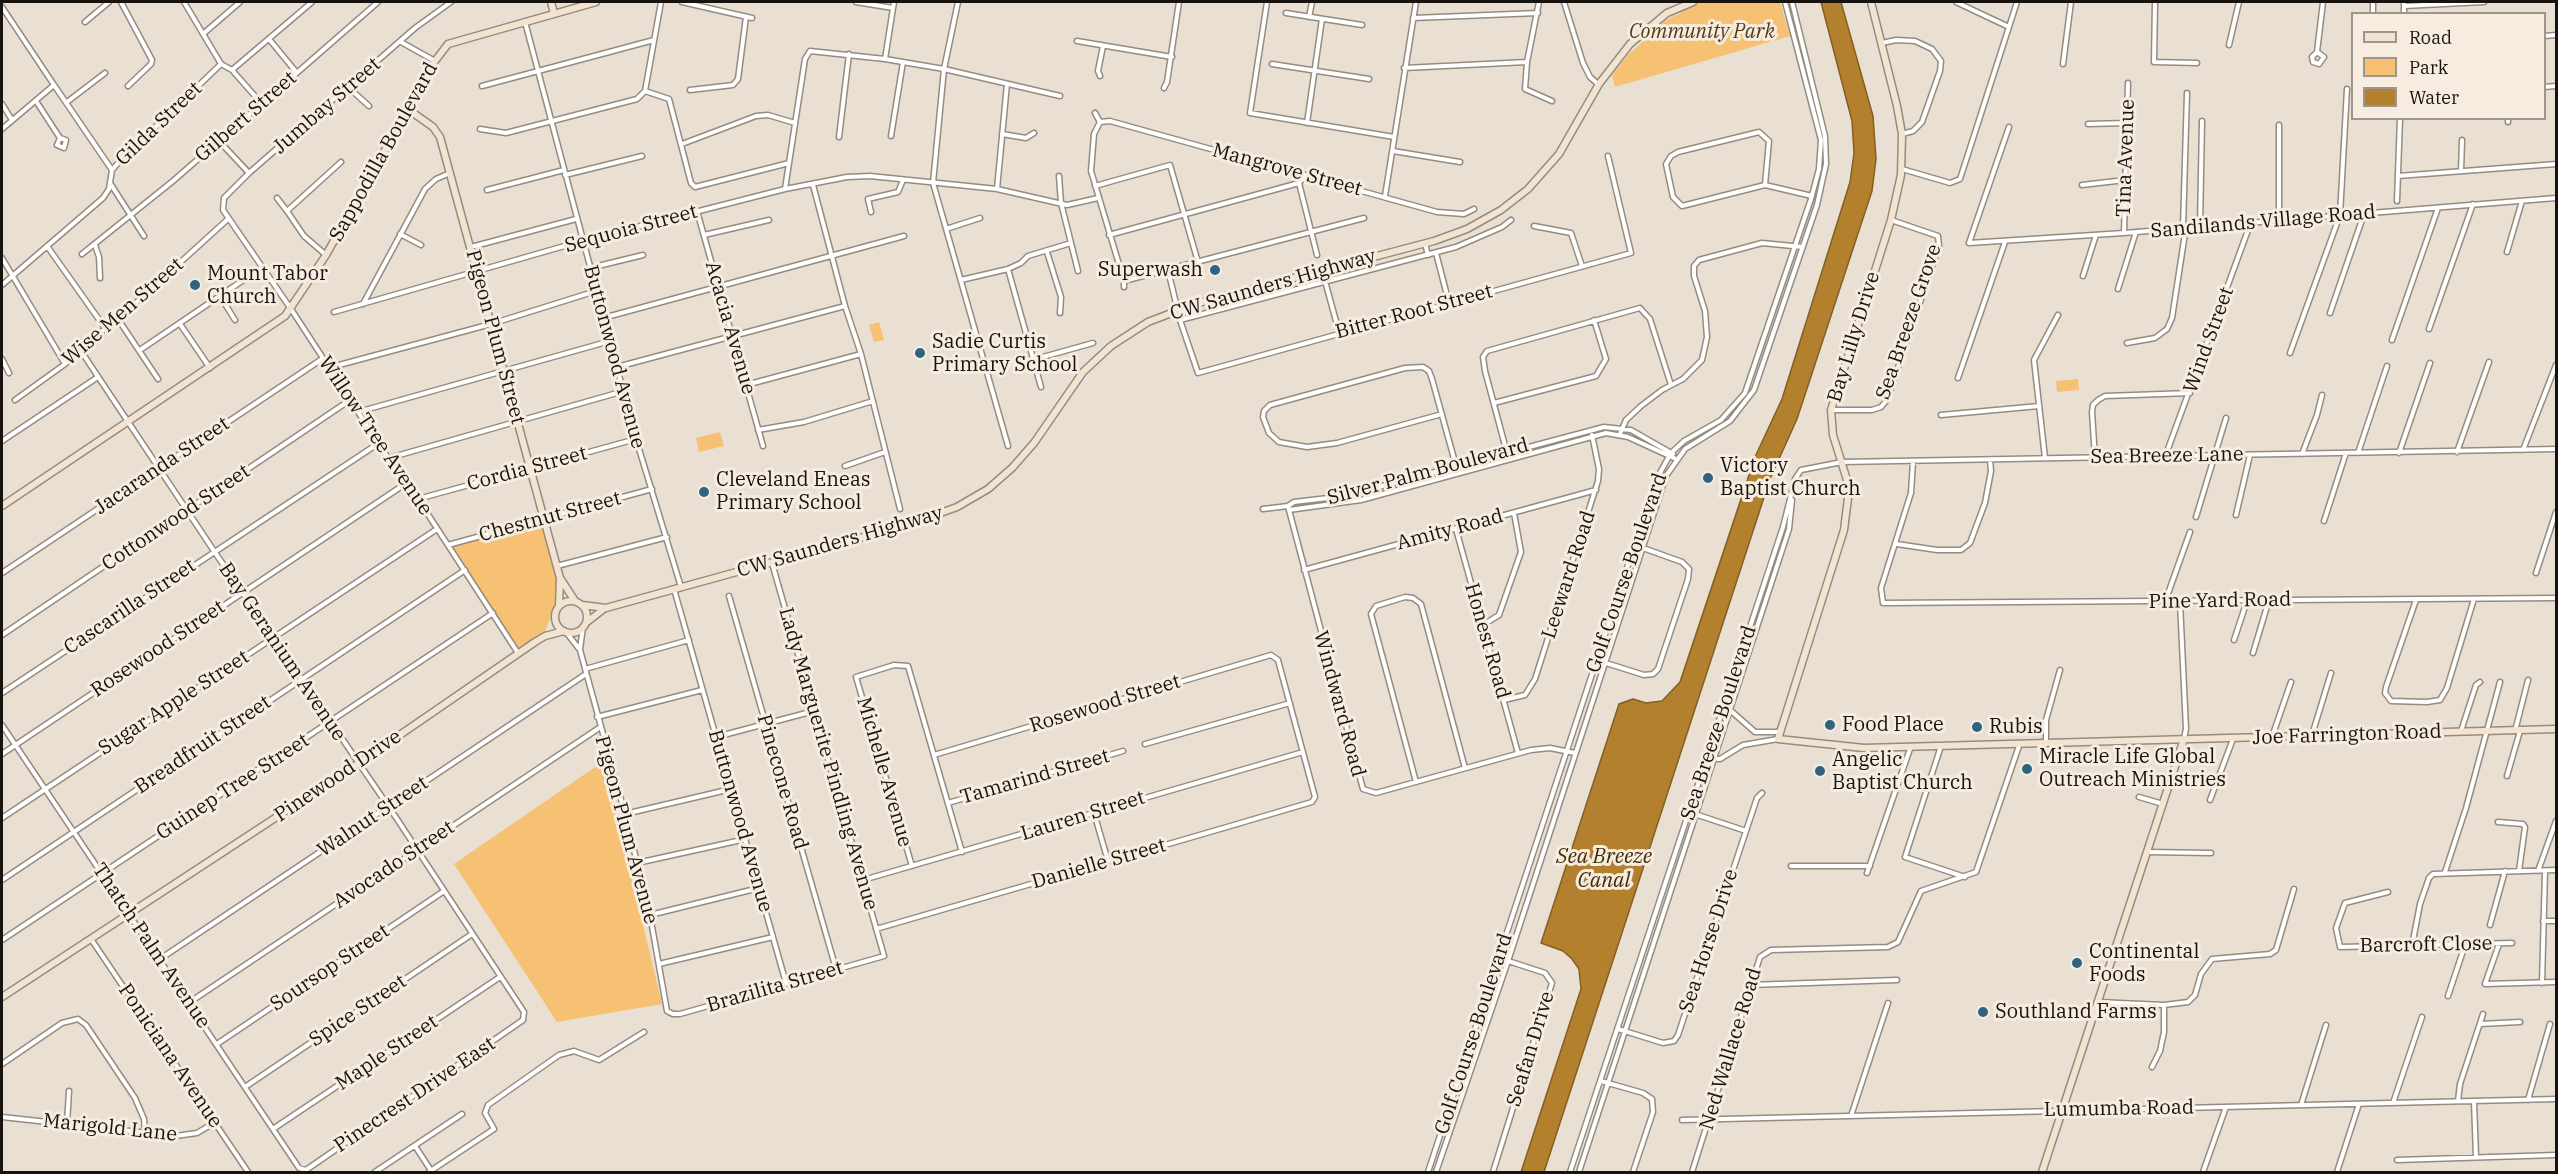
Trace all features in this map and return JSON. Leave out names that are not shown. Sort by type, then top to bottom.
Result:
[{"type":"main road","points":[[551,2],[554,13]]},
{"type":"main road","name":"Sappodilla Boulevard","points":[[2,506],[210,368],[274,324],[291,309],[326,255],[435,61],[448,44],[458,39],[596,2]]},
{"type":"main road","name":"CW Saunders Highway","points":[[582,605],[606,608],[929,519],[973,498],[1012,468],[1030,449],[1065,394],[1096,359],[1138,328],[1178,310],[1425,244],[1484,220],[1528,189],[1559,154],[1599,84],[1630,44],[1683,2]]},
{"type":"main road","name":"CW Saunders Highway","points":[[1678,7],[1693,2]]},
{"type":"main road","name":"Bay Lilly Drive","points":[[1778,739],[1844,530],[1848,498],[1842,462],[1833,435],[1831,410],[1891,220],[1902,169],[1902,134],[1882,43],[1870,2]]},
{"type":"main road","name":"Pigeon Plum Street","points":[[409,110],[437,131],[451,172],[560,578],[559,606]]},
{"type":"main road","name":"Pigeon Plum Street","points":[[560,578],[575,601]]},
{"type":"main road","points":[[566,601],[575,601],[582,605],[587,613],[585,625],[576,632],[565,632],[557,626],[555,617],[559,606],[566,601]]},
{"type":"main road","name":"CW Saunders Highway","points":[[585,625],[606,608]]},
{"type":"main road","name":"Pinewood Drive","points":[[545,636],[555,617]]},
{"type":"main road","name":"Pinewood Drive","points":[[2,997],[359,763],[545,636],[565,632]]},
{"type":"main road","name":"Joe Farrington Road","points":[[1778,739],[1849,747],[2232,739],[2556,728]]},
{"type":"main road","points":[[2042,1173],[2184,739]]},
{"type":"street","points":[[85,22],[109,2]]},
{"type":"street","points":[[120,2],[152,60],[151,64],[128,86]]},
{"type":"street","points":[[184,2],[221,64],[232,70],[262,104]]},
{"type":"street","points":[[203,34],[240,2]]},
{"type":"street","points":[[232,70],[312,2]]},
{"type":"street","name":"Gilbert Street","points":[[82,254],[112,232],[219,141],[378,2]]},
{"type":"street","name":"Jumbay Street","points":[[228,219],[223,210],[224,198],[249,173],[451,2]]},
{"type":"street","points":[[480,129],[506,133],[637,99],[645,91],[661,2]]},
{"type":"street","points":[[682,2],[752,18]]},
{"type":"street","points":[[856,2],[893,8]]},
{"type":"street","points":[[885,59],[894,2]]},
{"type":"street","points":[[958,2],[944,69],[933,183],[1008,446]]},
{"type":"street","points":[[1164,88],[1172,57],[1179,2]]},
{"type":"street","points":[[1267,2],[1249,111],[1253,116],[1394,137]]},
{"type":"street","points":[[1309,17],[1312,2]]},
{"type":"street","points":[[1385,196],[1416,2]]},
{"type":"street","points":[[1539,2],[1527,62],[1525,89],[1552,101]]},
{"type":"street","points":[[1564,2],[1583,63],[1590,77],[1599,84]]},
{"type":"street","name":"Golf Course Boulevard","points":[[1428,1173],[1656,480],[1670,455],[1684,441],[1728,413],[1751,381],[1812,196],[1819,169],[1821,140],[1785,2]]},
{"type":"street","name":"Golf Course Boulevard","points":[[1436,1173],[1606,663],[1662,485],[1677,457],[1690,445],[1730,421],[1745,404],[1758,383],[1817,205],[1826,155],[1825,136],[1792,2]]},
{"type":"street","points":[[1956,2],[2009,27]]},
{"type":"street","points":[[1902,169],[1950,183],[1960,179],[2017,2]]},
{"type":"street","points":[[2063,64],[2071,2]]},
{"type":"street","points":[[2155,2],[2154,62],[2197,63]]},
{"type":"street","points":[[2229,45],[2239,2]]},
{"type":"street","points":[[2317,52],[2324,2]]},
{"type":"street","points":[[2404,4],[2484,2]]},
{"type":"street","points":[[2,7],[112,170]]},
{"type":"street","points":[[1286,13],[1362,25]]},
{"type":"street","points":[[1413,18],[1538,13]]},
{"type":"street","points":[[690,90],[733,85],[738,79],[746,17]]},
{"type":"street","points":[[1307,123],[1322,19]]},
{"type":"street","name":"Buttonwood Avenue","points":[[525,21],[636,439],[667,537],[702,690],[786,983]]},
{"type":"street","points":[[269,39],[297,72]]},
{"type":"street","points":[[1882,43],[1900,39],[1919,42],[1932,49],[1941,61],[1940,72],[1922,122],[1912,131],[1902,134]]},
{"type":"street","points":[[482,86],[654,40]]},
{"type":"street","points":[[1077,41],[1172,57]]},
{"type":"street","points":[[401,42],[435,61]]},
{"type":"street","points":[[1100,76],[1098,71],[1103,46]]},
{"type":"street","points":[[785,189],[807,54],[814,50],[944,69],[1060,96]]},
{"type":"street","points":[[839,137],[849,54]]},
{"type":"street","points":[[891,136],[903,62]]},
{"type":"street","points":[[1404,68],[1527,62]]},
{"type":"street","name":"Gilda Street","points":[[2,285],[103,198],[109,189],[112,170],[221,64]]},
{"type":"street","points":[[1272,64],[1369,79]]},
{"type":"street","points":[[67,102],[105,72]]},
{"type":"street","name":"Tina Avenue","points":[[2124,233],[2128,82]]},
{"type":"street","points":[[996,189],[1007,84]]},
{"type":"street","points":[[2,129],[54,85]]},
{"type":"street","points":[[350,88],[369,106]]},
{"type":"street","points":[[2290,353],[2340,215],[2347,89]]},
{"type":"street","points":[[645,91],[669,99],[691,183],[695,187],[789,163]]},
{"type":"street","points":[[2127,343],[2155,339],[2167,329],[2172,318],[2185,227],[2187,93]]},
{"type":"street","points":[[36,101],[60,138]]},
{"type":"street","points":[[2,104],[12,120]]},
{"type":"street","points":[[1095,113],[1100,122],[1095,128],[1091,166],[1124,287]]},
{"type":"street","points":[[682,144],[756,116],[768,115],[795,123]]},
{"type":"street","points":[[2397,201],[2400,120]]},
{"type":"street","points":[[2200,226],[2202,121]]},
{"type":"street","name":"Mangrove Street","points":[[1100,122],[1110,122],[1446,214],[1464,214],[1474,209]]},
{"type":"street","points":[[2088,124],[2128,123]]},
{"type":"street","points":[[2278,219],[2279,126]]},
{"type":"street","name":"Sandilands Village Road","points":[[2009,127],[1969,243],[2124,233],[2556,198]]},
{"type":"street","points":[[1765,185],[1769,141],[1760,132],[1678,152],[1671,156],[1666,164],[1673,197],[1682,206],[1765,185],[1812,196]]},
{"type":"street","points":[[1002,134],[1026,138],[1034,133]]},
{"type":"street","points":[[2461,171],[2462,140]]},
{"type":"street","points":[[219,141],[249,173]]},
{"type":"street","points":[[1392,151],[1460,162]]},
{"type":"street","points":[[487,190],[642,156]]},
{"type":"street","name":"Bitter Root Street","points":[[1180,321],[1198,373],[1631,253],[1608,156]]},
{"type":"street","points":[[287,212],[341,162]]},
{"type":"street","points":[[2398,176],[2556,164]]},
{"type":"street","points":[[1095,186],[1169,165],[1186,214],[1198,262]]},
{"type":"street","points":[[363,304],[425,189],[436,179],[451,172]]},
{"type":"street","points":[[1109,235],[1299,183],[1306,175]]},
{"type":"street","name":"Sequoia Street","points":[[334,312],[478,273],[582,241],[785,189],[848,177],[870,176],[996,189],[1061,203],[1074,204],[1098,198]]},
{"type":"street","points":[[1059,176],[1061,203],[1078,271]]},
{"type":"street","points":[[871,212],[868,199],[898,192],[903,180]]},
{"type":"street","points":[[2082,185],[2125,180]]},
{"type":"street","points":[[110,183],[144,236]]},
{"type":"street","points":[[1299,183],[1317,255]]},
{"type":"street","points":[[813,185],[845,306],[861,354],[900,509]]},
{"type":"street","points":[[277,198],[304,236],[326,255]]},
{"type":"street","points":[[2507,252],[2522,201]]},
{"type":"street","points":[[2429,329],[2473,204]]},
{"type":"street","points":[[2392,340],[2438,207]]},
{"type":"street","name":"Acacia Avenue","points":[[697,211],[763,446]]},
{"type":"street","points":[[2330,313],[2364,214]]},
{"type":"street","points":[[946,229],[981,218]]},
{"type":"street","points":[[1124,281],[1364,218]]},
{"type":"street","name":"Willow Tree Avenue","points":[[228,219],[291,309],[405,484],[418,499],[518,654]]},
{"type":"street","name":"Wise Men Street","points":[[15,400],[81,351],[85,344],[118,319],[228,219]]},
{"type":"street","points":[[470,247],[576,219]]},
{"type":"street","points":[[704,235],[769,220]]},
{"type":"street","points":[[1168,270],[1180,321],[1436,253],[1474,240],[1511,220]]},
{"type":"street","name":"Sea Breeze Grove","points":[[1831,410],[1872,410],[1881,407],[1887,400],[1939,246],[1938,236],[1891,220]]},
{"type":"street","name":"Wind Street","points":[[2165,457],[2251,222]]},
{"type":"street","points":[[1534,226],[1571,233],[1582,266]]},
{"type":"street","points":[[2118,288],[2136,232]]},
{"type":"street","points":[[400,234],[421,245]]},
{"type":"street","points":[[2083,276],[2096,235]]},
{"type":"street","points":[[603,318],[904,236]]},
{"type":"street","points":[[1958,378],[2005,242]]},
{"type":"street","points":[[961,280],[1008,269],[1021,263],[1028,256],[1071,243]]},
{"type":"street","points":[[1620,434],[1622,427],[1641,406],[1695,369],[1706,346],[1705,311],[1694,276],[1694,266],[1699,260],[1762,243],[1803,247]]},
{"type":"street","points":[[1425,244],[1428,255]]},
{"type":"street","points":[[95,245],[100,278]]},
{"type":"street","points":[[47,246],[105,328]]},
{"type":"street","points":[[1047,252],[1061,297],[1060,313]]},
{"type":"street","points":[[1436,253],[1449,303]]},
{"type":"street","points":[[590,268],[643,255]]},
{"type":"street","points":[[2,258],[65,364]]},
{"type":"street","points":[[140,350],[261,268]]},
{"type":"street","points":[[1008,269],[1041,387]]},
{"type":"street","points":[[1301,276],[1304,287]]},
{"type":"street","points":[[1280,281],[1283,292]]},
{"type":"street","points":[[1325,281],[1339,333]]},
{"type":"street","points":[[1248,290],[1252,301]]},
{"type":"street","points":[[328,368],[491,324],[596,291]]},
{"type":"street","points":[[220,296],[235,320]]},
{"type":"street","points":[[617,367],[845,306]]},
{"type":"street","points":[[1509,458],[1483,357],[1487,351],[1640,308],[1647,313],[1671,385]]},
{"type":"street","points":[[2045,458],[2034,366],[2035,355],[2058,315]]},
{"type":"street","points":[[118,319],[158,379]]},
{"type":"street","points":[[1494,403],[1596,376],[1606,359],[1594,320]]},
{"type":"street","points":[[180,324],[210,368]]},
{"type":"street","points":[[358,412],[610,341]]},
{"type":"street","points":[[1032,360],[1093,343]]},
{"type":"street","name":"Bay Geranium Avenue","points":[[81,351],[524,1012]]},
{"type":"street","points":[[746,385],[861,354]]},
{"type":"street","name":"Jacaranda Street","points":[[2,573],[159,470],[322,358]]},
{"type":"street","points":[[2,359],[9,373]]},
{"type":"street","points":[[2457,452],[2489,362]]},
{"type":"street","points":[[2398,453],[2430,363]]},
{"type":"street","points":[[2523,450],[2556,365]]},
{"type":"street","points":[[1442,414],[1337,443],[1307,447],[1279,442],[1269,433],[1263,417],[1264,411],[1270,405],[1415,366],[1429,371],[1442,414],[1458,472]]},
{"type":"street","points":[[2358,453],[2387,366]]},
{"type":"street","points":[[2,441],[98,377]]},
{"type":"street","points":[[1751,381],[1758,383]]},
{"type":"street","points":[[389,458],[624,391]]},
{"type":"street","points":[[2095,458],[2092,412],[2093,405],[2098,400],[2105,396],[2190,393]]},
{"type":"street","points":[[2302,454],[2318,415],[2322,394]]},
{"type":"street","name":"Cottonwood Street","points":[[2,635],[350,400]]},
{"type":"street","points":[[758,430],[804,422],[873,401]]},
{"type":"street","points":[[1941,415],[2039,406]]},
{"type":"street","points":[[2196,517],[2226,418]]},
{"type":"street","name":"Silver Palm Boulevard","points":[[1288,508],[1294,502],[1345,496],[1591,429],[1622,427],[1670,455]]},
{"type":"street","name":"Leeward Road","points":[[1504,700],[1525,695],[1532,688],[1596,490],[1599,469],[1591,429]]},
{"type":"street","name":"Silver Palm Boulevard","points":[[1288,508],[1361,500],[1592,435],[1620,434],[1677,457]]},
{"type":"street","name":"Cordia Street","points":[[418,499],[636,439]]},
{"type":"street","name":"Cascarilla Street","points":[[2,693],[379,443]]},
{"type":"street","name":"Sea Breeze Lane","points":[[1792,490],[1795,479],[1802,470],[1842,462],[2556,449]]},
{"type":"street","points":[[845,466],[885,452]]},
{"type":"street","points":[[2324,521],[2346,453]]},
{"type":"street","points":[[2236,514],[2250,455]]},
{"type":"street","points":[[1913,462],[1911,493],[1896,544],[1961,550],[1970,543],[1985,503],[1991,471],[1990,460]]},
{"type":"street","name":"Rosewood Street","points":[[2,754],[405,484]]},
{"type":"street","name":"Chestnut Street","points":[[448,545],[652,489]]},
{"type":"street","name":"Amity Road","points":[[1304,570],[1596,490]]},
{"type":"street","name":"Sea Breeze Boulevard","points":[[1570,1173],[1783,527],[1792,490]]},
{"type":"street","name":"Sea Breeze Boulevard","points":[[1579,1173],[1789,529],[1792,490]]},
{"type":"street","points":[[1263,509],[1288,508]]},
{"type":"street","name":"Windward Road","points":[[1288,508],[1360,786],[1367,792],[1377,793],[1542,748],[1575,753]]},
{"type":"street","points":[[2536,573],[2556,512]]},
{"type":"street","points":[[1483,625],[1499,615],[1521,552],[1514,513]]},
{"type":"street","name":"Sugar Apple Street","points":[[2,818],[437,529]]},
{"type":"street","name":"Honest Road","points":[[1456,529],[1518,753]]},
{"type":"street","points":[[2165,602],[2190,532]]},
{"type":"street","points":[[557,566],[667,537]]},
{"type":"street","name":"Pine Yard Road","points":[[1896,544],[1881,588],[1883,603],[2556,598]]},
{"type":"street","points":[[1606,663],[1644,675],[1653,674],[1658,669],[1684,590],[1689,569],[1682,562],[1643,548]]},
{"type":"street","name":"Lady Marguerite Pindling Avenue","points":[[771,562],[884,956]]},
{"type":"street","name":"Breadfruit Street","points":[[2,880],[465,570]]},
{"type":"street","name":"Pinecone Road","points":[[729,596],[836,969]]},
{"type":"street","points":[[1416,782],[1371,614],[1376,606],[1406,597],[1413,598],[1421,604],[1465,768]]},
{"type":"street","points":[[2416,600],[2386,687],[2385,693],[2391,701],[2440,700],[2447,688],[2474,599]]},
{"type":"street","points":[[2253,653],[2269,600]]},
{"type":"street","points":[[2234,639],[2247,601]]},
{"type":"street","points":[[2180,602],[2186,729],[2184,739]]},
{"type":"street","name":"Guinep Tree Street","points":[[2,940],[493,613]]},
{"type":"street","name":"Pigeon Plum Avenue","points":[[585,625],[580,650],[650,915],[667,1011]]},
{"type":"street","name":"Pigeon Plum Avenue","points":[[565,632],[580,650]]},
{"type":"street","name":"Walnut Street","points":[[160,959],[585,672],[689,640]]},
{"type":"street","name":"Rosewood Street","points":[[934,755],[1271,655],[1275,657],[1290,703]]},
{"type":"street","name":"Michelle Avenue","points":[[912,866],[856,677],[894,665],[908,665],[934,755]]},
{"type":"street","points":[[2046,742],[2046,720],[2060,670]]},
{"type":"street","points":[[2312,736],[2331,673]]},
{"type":"street","points":[[2507,776],[2528,680]]},
{"type":"street","points":[[2272,737],[2291,682]]},
{"type":"street","points":[[2460,732],[2476,685],[2480,682]]},
{"type":"street","points":[[2445,872],[2488,731],[2500,682]]},
{"type":"street","points":[[597,717],[702,690]]},
{"type":"street","points":[[1145,744],[1290,703],[1303,753]]},
{"type":"street","points":[[1724,707],[1730,710]]},
{"type":"street","name":"Sea Breeze Boulevard","points":[[1730,710],[1747,728],[1759,734],[1779,732]]},
{"type":"street","points":[[716,737],[814,711]]},
{"type":"street","name":"Thatch Palm Avenue","points":[[2,725],[190,1002],[299,1168]]},
{"type":"street","name":"Avocado Street","points":[[190,1002],[599,728]]},
{"type":"street","points":[[1758,742],[1759,734]]},
{"type":"street","name":"Sea Breeze Boulevard","points":[[1714,760],[1758,742],[1778,739]]},
{"type":"street","points":[[2210,800],[2232,739]]},
{"type":"street","points":[[1941,745],[1905,857],[1966,877],[1975,873],[1979,865],[2020,743]]},
{"type":"street","points":[[1867,873],[1911,746]]},
{"type":"street","name":"Tamarind Street","points":[[948,803],[1123,751]]},
{"type":"street","name":"Lauren Street","points":[[863,880],[1303,753]]},
{"type":"street","name":"Danielle Street","points":[[876,929],[1312,802],[1315,793],[1303,753]]},
{"type":"street","points":[[934,755],[962,852]]},
{"type":"street","points":[[1707,758],[1714,760]]},
{"type":"street","points":[[625,814],[731,789]]},
{"type":"street","name":"Sea Horse Drive","points":[[1618,1029],[1663,1043],[1674,1041],[1678,1035],[1757,798],[1762,793]]},
{"type":"street","points":[[2139,797],[2163,804]]},
{"type":"street","points":[[1689,812],[1746,831]]},
{"type":"street","points":[[1094,813],[1108,861]]},
{"type":"street","points":[[2538,871],[2556,821]]},
{"type":"street","points":[[2498,822],[2512,822],[2525,827],[2520,871]]},
{"type":"street","points":[[637,863],[746,839]]},
{"type":"street","points":[[2147,852],[2211,853]]},
{"type":"street","points":[[1791,866],[1870,866]]},
{"type":"street","points":[[2412,946],[2414,928],[2429,878],[2445,872],[2556,870]]},
{"type":"street","points":[[2490,925],[2505,871]]},
{"type":"street","points":[[2542,983],[2545,871]]},
{"type":"street","name":"Ned Wallace Road","points":[[1692,1173],[1749,985],[1760,957],[1767,952],[1893,945],[1901,938],[1921,891],[1928,886],[1966,877]]},
{"type":"street","points":[[650,915],[759,888]]},
{"type":"street","points":[[2098,1002],[2164,1005],[2188,1002],[2195,994],[2201,974],[2212,959],[2270,954],[2276,950],[2294,889]]},
{"type":"street","name":"Soursop Street","points":[[217,1044],[444,891]]},
{"type":"street","name":"Barcroft Close","points":[[2388,892],[2345,903],[2336,928],[2340,947],[2512,943]]},
{"type":"street","points":[[2543,921],[2556,921]]},
{"type":"street","name":"Spice Street","points":[[245,1087],[472,934]]},
{"type":"street","points":[[659,964],[773,936]]},
{"type":"street","name":"Poniciana Avenue","points":[[91,939],[249,1173]]},
{"type":"street","points":[[2499,944],[2485,984],[2556,982]]},
{"type":"street","points":[[2448,996],[2465,945]]},
{"type":"street","name":"Brazilita Street","points":[[667,1011],[680,1014],[884,956]]},
{"type":"street","name":"Seafan Drive","points":[[1493,1173],[1552,983],[1545,974],[1499,958]]},
{"type":"street","name":"Maple Street","points":[[273,1129],[500,977]]},
{"type":"street","points":[[1749,985],[1897,980]]},
{"type":"street","points":[[1851,1116],[1887,1003]]},
{"type":"street","points":[[2152,1067],[2160,1051],[2164,1032],[2164,1005]]},
{"type":"street","name":"Pinecrest Drive East","points":[[299,1168],[306,1170],[521,1023],[524,1012]]},
{"type":"street","points":[[2458,1101],[2460,1084],[2483,1014]]},
{"type":"street","points":[[2393,1103],[2422,1017]]},
{"type":"street","points":[[2,1064],[62,1023],[78,1019],[86,1025],[135,1098],[144,1119],[145,1133]]},
{"type":"street","points":[[2480,1024],[2520,1023]]},
{"type":"street","points":[[2528,1100],[2550,1024]]},
{"type":"street","points":[[2301,1105],[2326,1025]]},
{"type":"street","points":[[415,1146],[431,1172],[494,1129],[485,1113],[488,1105],[559,1055],[574,1051],[600,1060],[644,1032]]},
{"type":"street","points":[[1600,1081],[1643,1093],[1653,1104],[1653,1112],[1633,1173]]},
{"type":"street","points":[[67,1124],[69,1091]]},
{"type":"street","name":"Lumumba Road","points":[[1682,1120],[2556,1099]]},
{"type":"street","points":[[2474,1101],[2476,1157]]},
{"type":"street","points":[[2337,1173],[2359,1104]]},
{"type":"street","points":[[2203,1173],[2226,1107]]},
{"type":"street","points":[[375,1173],[462,1114]]},
{"type":"street","name":"Marigold Lane","points":[[2,1117],[189,1136],[214,1123]]},
{"type":"street","points":[[2397,1160],[2556,1155]]},
{"type":"green space","name":"Community Park","points":[[1700,2],[1780,2],[1790,36],[1615,87],[1612,75],[1628,55],[1665,21]]},
{"type":"green space","points":[[879,322],[884,340],[874,342],[869,325]]},
{"type":"green space","points":[[2078,379],[2079,390],[2057,392],[2056,381]]},
{"type":"green space","points":[[720,432],[724,446],[699,452],[696,438]]},
{"type":"green space","points":[[541,522],[557,580],[556,603],[545,632],[518,648],[453,547]]},
{"type":"green space","points":[[604,761],[662,1004],[557,1022],[454,864]]},
{"type":"water","name":"Sea Breeze Canal","points":[[1821,2],[1841,2],[1873,116],[1876,159],[1872,191],[1797,419],[1770,479],[1544,1172],[1521,1172],[1581,989],[1579,969],[1572,959],[1563,951],[1541,943],[1619,704],[1633,699],[1646,703],[1662,701],[1680,682],[1755,457],[1782,399],[1850,182],[1854,153],[1852,121]]},
{"type":"place","name":"Superwash","points":[[1215,270]]},
{"type":"place","name":"Mount Tabor Church","points":[[195,285]]},
{"type":"place","name":"Sadie Curtis Primary School","points":[[920,353]]},
{"type":"place","name":"Victory Baptist Church","points":[[1708,478]]},
{"type":"place","name":"Cleveland Eneas Primary School","points":[[704,492]]},
{"type":"place","name":"Food Place","points":[[1830,725]]},
{"type":"place","name":"Rubis","points":[[1977,727]]},
{"type":"place","name":"Miracle Life Global Outreach Ministries","points":[[2027,769]]},
{"type":"place","name":"Angelic Baptist Church","points":[[1820,771]]},
{"type":"place","name":"Continental Foods","points":[[2077,963]]},
{"type":"place","name":"Southland Farms","points":[[1983,1012]]}]
